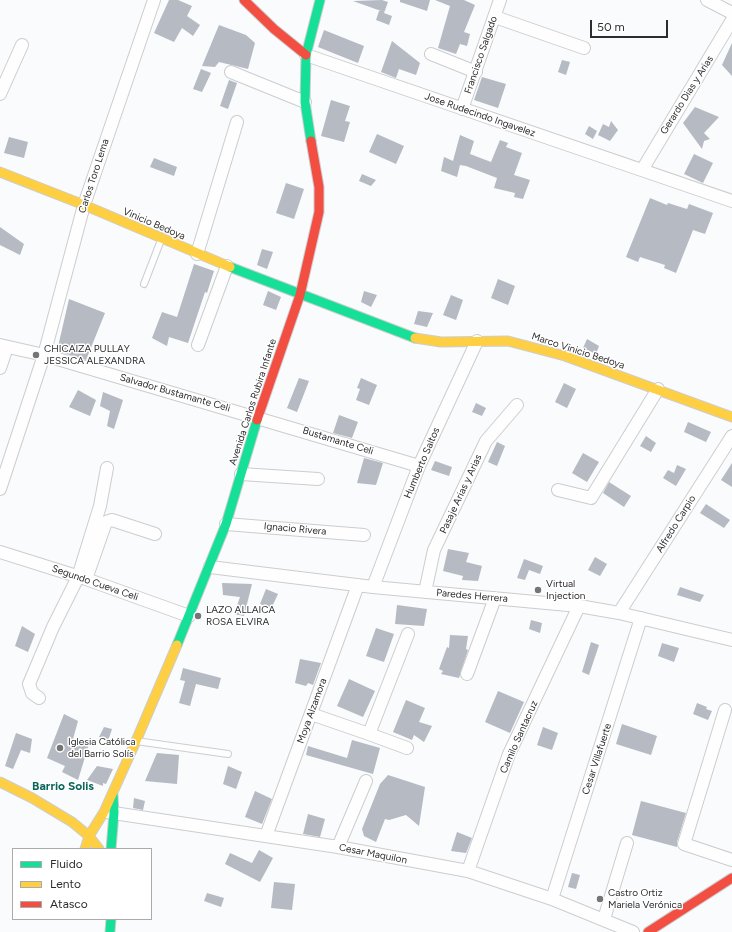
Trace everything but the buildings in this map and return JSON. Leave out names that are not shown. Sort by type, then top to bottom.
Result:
[{"type":"street","name":"Carlos Toro Lema","points":[[0,489],[44,355],[84,206],[154,0]]},
{"type":"street","name":"Jose Rudecindo Ingavelez","points":[[244,0],[274,29],[306,55],[732,202]]},
{"type":"street","name":"Avenida Carlos Rubira Infante","points":[[111,848],[109,812],[113,794],[210,567],[226,524],[258,417],[300,294],[319,212],[319,187],[305,102],[306,55],[320,0]]},
{"type":"street","name":"Francisco Salgado","points":[[462,109],[500,0]]},
{"type":"street","points":[[708,0],[732,13]]},
{"type":"street","points":[[495,17],[584,48]]},
{"type":"street","name":"Gerardo Dias y Arias","points":[[642,170],[731,24]]},
{"type":"street","points":[[0,94],[22,45]]},
{"type":"street","points":[[431,54],[476,72]]},
{"type":"street","points":[[231,72],[305,102]]},
{"type":"street","points":[[197,254],[237,122]]},
{"type":"street","name":"Vinicio Bedoya","points":[[0,172],[197,254],[300,294]]},
{"type":"street","points":[[198,345],[227,266]]},
{"type":"street","name":"Marco Vinicio Bedoya","points":[[300,294],[415,338],[441,342],[508,341],[534,347],[565,356],[732,417]]},
{"type":"street","name":"Humberto Saltos","points":[[373,587],[418,466],[477,342]]},
{"type":"street","points":[[0,368],[3,346]]},
{"type":"street","name":"Salvador Bustamante Celi","points":[[3,346],[44,355],[258,417]]},
{"type":"street","points":[[558,490],[591,498],[658,389]]},
{"type":"street","name":"Pasaje Arias y Arias","points":[[425,592],[434,550],[486,441],[517,405]]},
{"type":"street","name":"Bustamante Celi","points":[[258,417],[418,466]]},
{"type":"street","name":"Alfredo Carpio","points":[[619,613],[732,436]]},
{"type":"street","points":[[82,578],[100,506],[107,468]]},
{"type":"street","points":[[241,474],[318,479]]},
{"type":"street","points":[[39,698],[32,693],[29,684],[53,627],[82,578],[106,522],[112,520],[155,534]]},
{"type":"street","name":"Ignacio Rivera","points":[[226,524],[364,536]]},
{"type":"street","name":"Segundo Cueva Celi","points":[[0,552],[82,578],[189,616]]},
{"type":"street","name":"Paredes Herrera","points":[[210,567],[373,587],[578,606],[619,613],[732,640]]},
{"type":"street","name":"Moya Alzamora","points":[[266,836],[358,585]]},
{"type":"street","points":[[467,674],[495,598]]},
{"type":"street","name":"Camilo Santacruz","points":[[468,871],[509,754],[578,606]]},
{"type":"street","name":"Cesar Villafuerte","points":[[552,899],[641,618]]},
{"type":"street","points":[[369,734],[408,634]]},
{"type":"street","points":[[724,710],[684,844],[732,860]]},
{"type":"street","points":[[311,714],[407,748]]},
{"type":"street","points":[[338,847],[366,781]]},
{"type":"street","points":[[0,782],[58,814],[88,836],[98,848]]},
{"type":"street","points":[[85,848],[88,836],[109,812]]},
{"type":"street","name":"Cesar Maquilon","points":[[109,812],[338,847],[468,871],[552,899],[633,932]]},
{"type":"street","points":[[76,838],[84,848]]},
{"type":"street","points":[[604,919],[627,843]]},
{"type":"street","points":[[648,932],[732,878]]},
{"type":"street","points":[[110,932],[111,920]]},
{"type":"lane","points":[[144,284],[161,238]]},
{"type":"lane","points":[[136,741],[228,754]]},
{"type":"traffic: fast","points":[[311,141],[305,102],[306,55],[320,0]]},
{"type":"traffic: fast","points":[[230,267],[415,338]]},
{"type":"traffic: fast","points":[[177,645],[226,524],[257,420]]},
{"type":"traffic: fast","points":[[111,848],[114,813],[113,795]]},
{"type":"traffic: fast","points":[[110,932],[111,920]]},
{"type":"traffic: slow","points":[[0,172],[84,205],[230,267]]},
{"type":"traffic: slow","points":[[415,338],[441,342],[508,341],[565,356],[732,417]]},
{"type":"traffic: slow","points":[[85,848],[89,836],[104,812],[177,645]]},
{"type":"traffic: slow","points":[[0,782],[32,798],[72,822],[89,836],[98,848]]},
{"type":"traffic: jam","points":[[244,0],[274,29],[306,55]]},
{"type":"traffic: jam","points":[[257,420],[300,295],[319,212],[319,187],[311,141]]},
{"type":"traffic: jam","points":[[648,932],[732,878]]},
{"type":"place","name":"CHICAIZA PULLAY JESSICA ALEXANDRA","points":[[36,355]]},
{"type":"place","name":"Virtual Injection","points":[[538,590]]},
{"type":"place","name":"LAZO ALLAICA ROSA ELVIRA","points":[[198,616]]},
{"type":"place","name":"Iglesia Católica del Barrio Solís","points":[[60,748]]},
{"type":"place","name":"Castro Ortiz Mariela Verónica","points":[[600,899]]},
{"type":"district","name":"Barrio Solis","points":[[63,786]]}]
